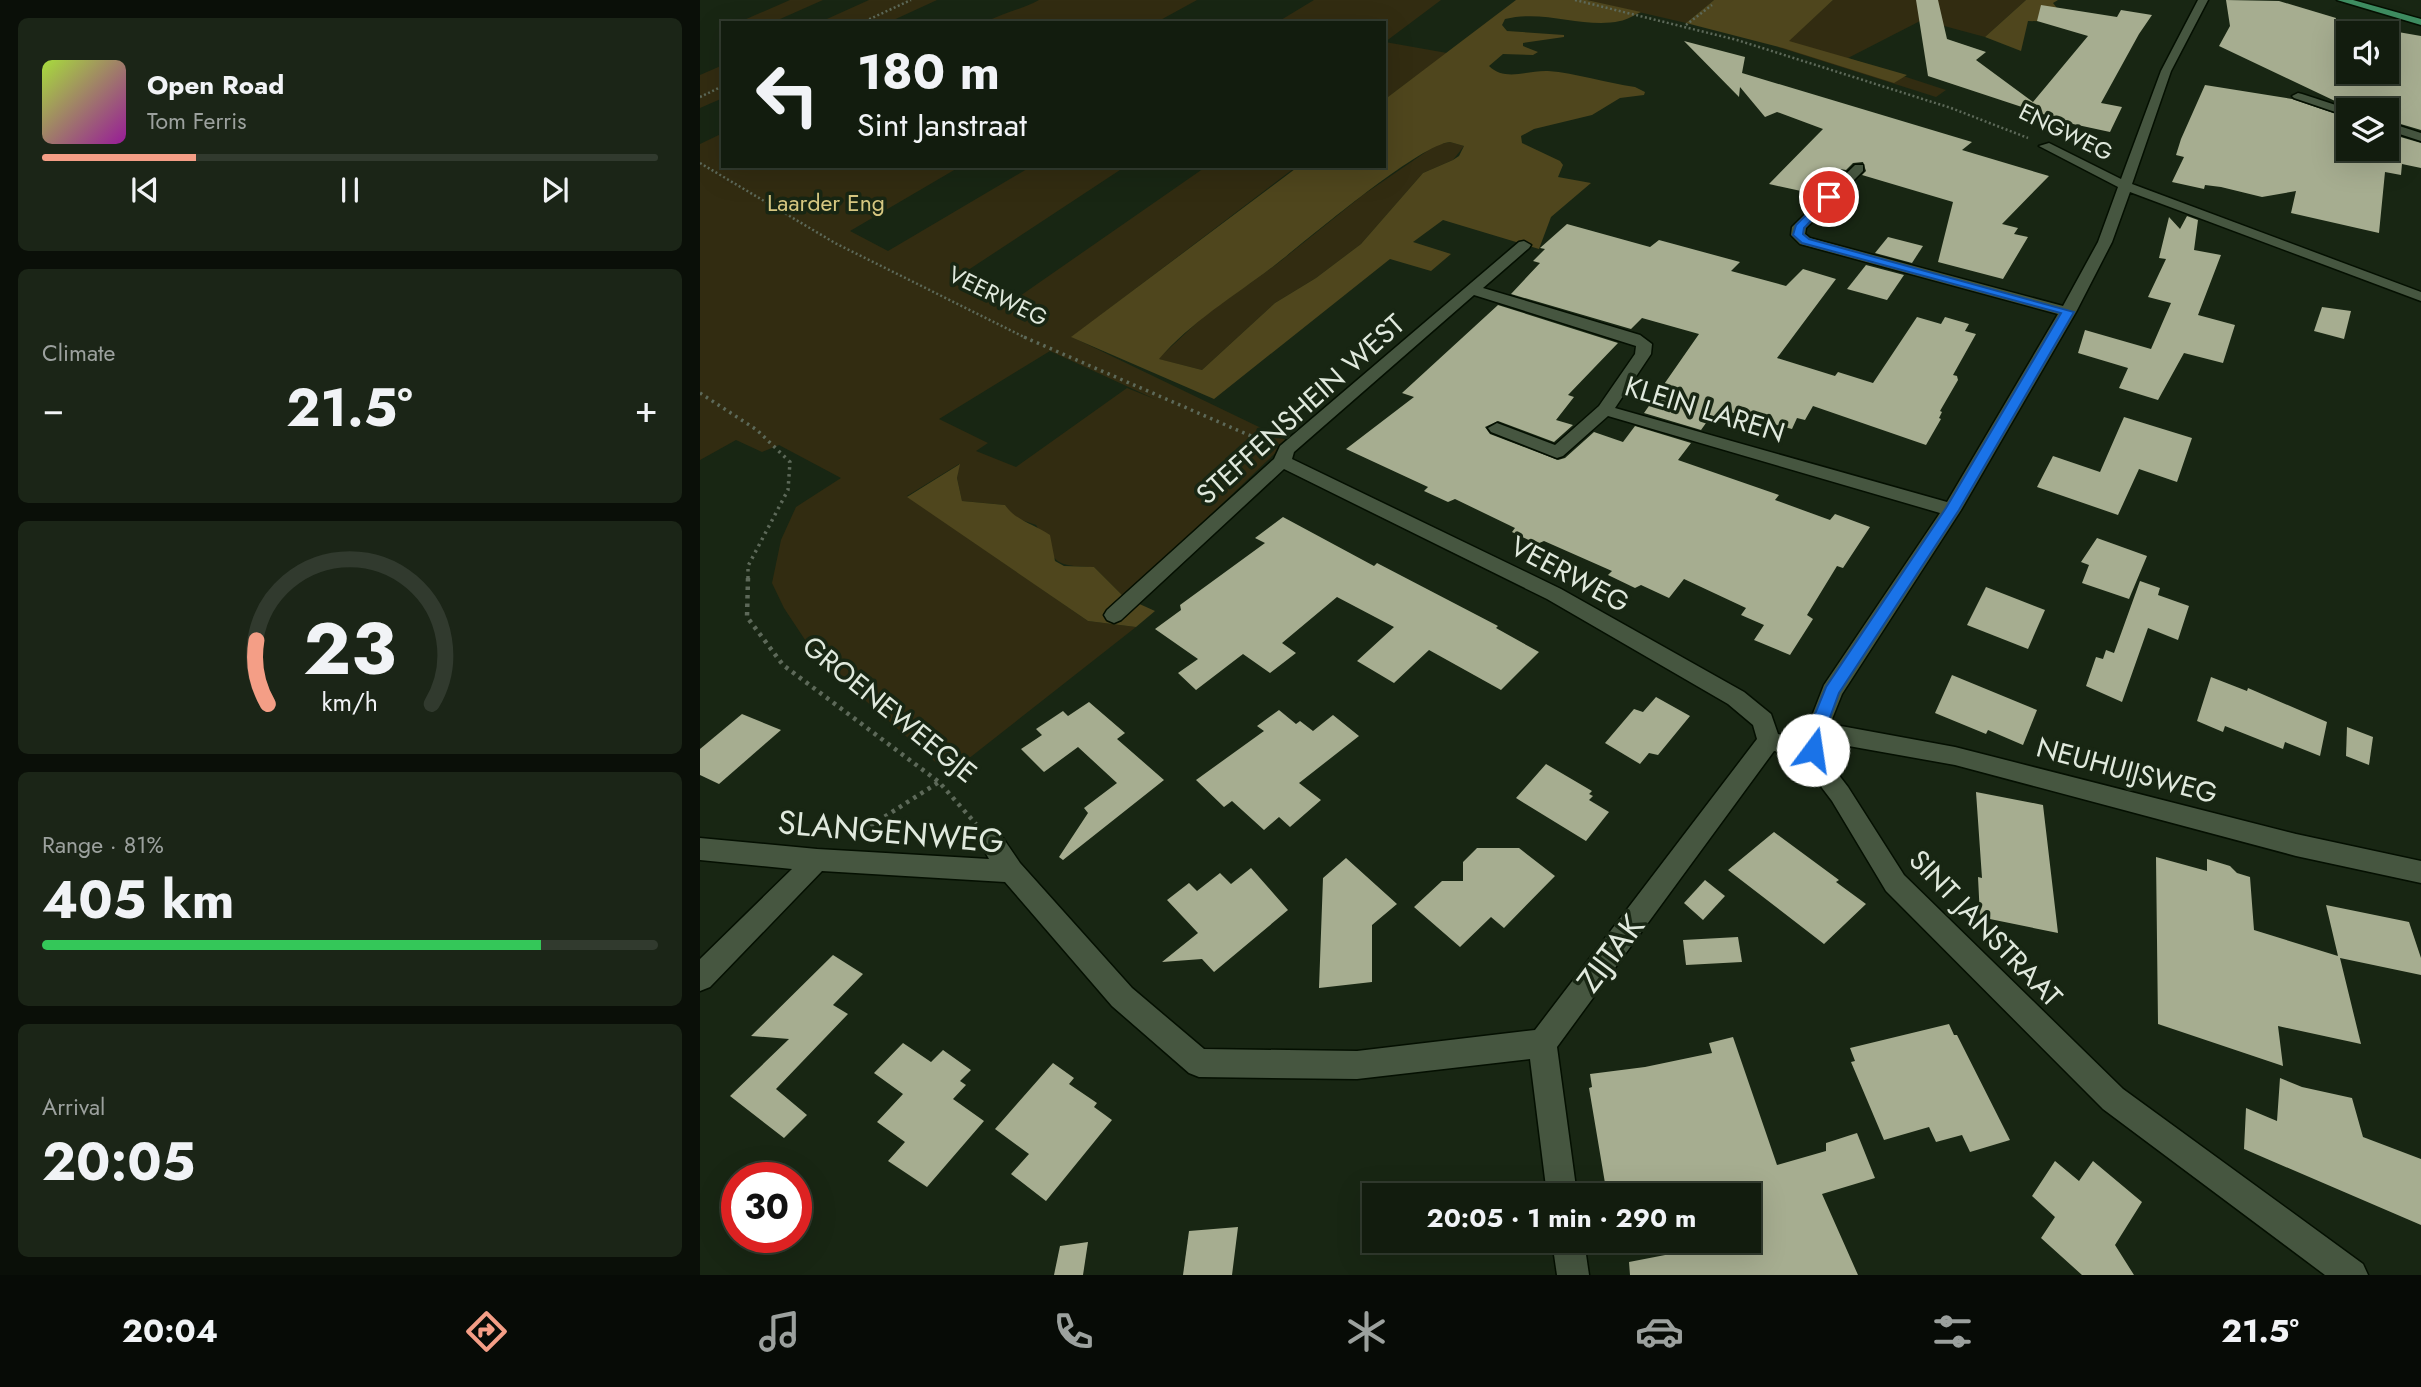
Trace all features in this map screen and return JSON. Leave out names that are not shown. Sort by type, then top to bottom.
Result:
[{"type":"main road","points":[[2342,0],[2421,22]]},
{"type":"street","points":[[1769,741],[1815,740],[1832,691],[1952,510],[2068,312],[2105,242],[2166,71],[2203,0]]},
{"type":"street","points":[[2298,96],[2336,109]]},
{"type":"street","points":[[2399,130],[2421,137]]},
{"type":"street","name":"ENGWEG","points":[[2045,146],[2124,185],[2421,297]]},
{"type":"street","points":[[1859,168],[1799,227],[1798,235],[1805,241],[2068,312]]},
{"type":"street","name":"STEFFENSHEIN WEST","points":[[1114,615],[1279,452],[1524,245]]},
{"type":"street","name":"KLEIN LAREN","points":[[1472,290],[1634,338],[1644,344],[1643,354],[1605,410],[1952,510]]},
{"type":"street","points":[[1497,428],[1557,452],[1605,410]]},
{"type":"street","name":"VEERWEG","points":[[1279,452],[1553,594],[1736,698],[1763,720],[1769,741]]},
{"type":"street","name":"NEUHUIJSWEG","points":[[1815,740],[1955,756],[2296,845],[2421,872]]},
{"type":"street","name":"SINT JANSTRAAT","points":[[1815,740],[1818,765],[1840,794],[1895,883],[2113,1099],[2351,1275]]},
{"type":"street","name":"ZIJTAK","points":[[1542,1043],[1769,741]]},
{"type":"street","points":[[992,843],[1010,871]]},
{"type":"street","name":"SLANGENWEG","points":[[700,849],[817,860],[1010,871],[1122,997],[1199,1063],[1357,1065],[1542,1043]]},
{"type":"street","points":[[700,978],[817,860]]},
{"type":"street","points":[[1542,1043],[1560,1183]]},
{"type":"street","points":[[1570,1253],[1573,1275]]},
{"type":"path","points":[[865,21],[911,0]]},
{"type":"path","name":"ENGWEG","points":[[1574,0],[1685,26],[1951,108],[2008,128],[2045,146]]},
{"type":"path","points":[[1685,26],[1712,5]]},
{"type":"path","points":[[700,97],[721,87]]},
{"type":"path","name":"VEERWEG","points":[[700,163],[852,254],[1121,382],[1279,452]]},
{"type":"path","name":"GROENEWEEGJE","points":[[700,393],[757,430],[790,462],[788,489],[748,566],[747,617],[783,665],[939,782],[992,843]]},
{"type":"path","points":[[817,860],[939,782]]},
{"type":"green space","points":[[790,0],[823,0],[776,21],[742,21]]},
{"type":"green space","points":[[869,0],[937,0],[891,21],[822,21]]},
{"type":"green space","points":[[1039,0],[1197,0],[1159,21],[989,21]]},
{"type":"green space","points":[[1314,0],[1441,0],[1386,41],[1386,21],[1279,21]]},
{"type":"green space","points":[[1587,0],[1714,0],[1686,23]]},
{"type":"green space","points":[[1833,0],[2026,0],[1985,37],[1922,20],[1848,58],[1946,90],[1936,97],[1778,47]]},
{"type":"green space","points":[[1386,42],[1447,53],[1386,99]]},
{"type":"green space","points":[[721,66],[721,99],[700,108],[700,75]]},
{"type":"green space","name":"Laarder Eng","points":[[721,134],[721,168],[958,168],[850,231],[888,251],[1029,168],[1123,168],[950,282],[1004,307],[1204,168],[1294,168],[1072,337],[1288,441],[1124,597],[1094,567],[1069,565],[1056,560],[1036,525],[1013,517],[1005,505],[962,501],[957,478],[959,464],[907,496],[1088,621],[1136,627],[949,774],[817,658],[784,608],[772,583],[781,540],[796,507],[841,478],[779,445],[762,452],[736,440],[700,460],[700,144]],"holes":[[[1050,351],[1157,400],[1127,388],[1016,467],[976,451],[988,443],[939,419]]]},
{"type":"green space","points":[[1450,142],[1464,146],[1453,160],[1423,173],[1361,244],[1316,278],[1275,303],[1202,370],[1158,359],[1204,316],[1277,264],[1363,195],[1436,145]]},
{"type":"shaded area","points":[[1516,0],[1587,0],[1641,12],[1623,20],[1606,23],[1535,16],[1505,19],[1502,25],[1507,31],[1564,37],[1523,43],[1523,46],[1538,52],[1533,55],[1503,54],[1489,66],[1495,71],[1509,74],[1559,72],[1635,87],[1645,92],[1644,95],[1620,98],[1592,115],[1534,129],[1521,136],[1522,143],[1560,161],[1563,165],[1558,177],[1591,183],[1551,217],[1539,249],[1443,220],[1413,242],[1451,254],[1431,271],[1390,259],[1214,399],[1071,337],[1296,168],[1386,168],[1386,98]],"holes":[[[1450,142],[1464,146],[1459,156],[1423,173],[1361,244],[1316,278],[1275,303],[1202,370],[1159,359],[1200,320],[1414,159]]]},
{"type":"shaded area","points":[[1714,0],[1833,0],[1789,41],[1907,75],[1894,83],[1783,48],[1686,23]]},
{"type":"shaded area","points":[[2026,0],[2058,0],[2053,3],[2068,22],[2028,21],[2021,51],[1985,37]]},
{"type":"shaded area","points":[[960,464],[957,478],[962,501],[1005,505],[1020,519],[1050,535],[1055,561],[1064,566],[1094,567],[1124,597],[1155,611],[1136,627],[1088,621],[907,497]]},
{"type":"building","points":[[1916,0],[1938,0],[1947,39],[1986,52],[1976,60],[2033,102],[2088,36],[2037,21],[2041,5],[2117,17],[2121,10],[2152,15],[2101,103],[2122,107],[2110,132],[2073,124],[1928,76]]},
{"type":"building","points":[[2226,0],[2279,1],[2336,18],[2336,84],[2399,84],[2399,32],[2421,36],[2421,130],[2399,124],[2399,98],[2336,98],[2336,101],[2219,46],[2230,26]]},
{"type":"building","points":[[1684,41],[1745,57],[1742,73],[1972,142],[1962,150],[2049,176],[2002,224],[2018,228],[2014,234],[2028,237],[2003,279],[1938,262],[1953,202],[1862,175],[1866,171],[1863,162],[1853,163],[1846,170],[1840,169],[1811,186],[1807,185],[1801,191],[1769,184],[1823,129],[1777,112],[1765,117],[1740,87],[1739,97]]},
{"type":"building","points":[[2205,85],[2292,99],[2336,114],[2336,161],[2399,161],[2399,137],[2421,143],[2421,168],[2402,164],[2401,175],[2385,172],[2379,233],[2291,213],[2296,191],[2262,197],[2221,187],[2205,185],[2204,189],[2172,182],[2184,157],[2176,155]]},
{"type":"building","points":[[2187,216],[2198,220],[2194,250],[2221,255],[2198,315],[2235,325],[2223,363],[2184,353],[2158,400],[2119,388],[2128,368],[2078,353],[2085,330],[2151,349],[2171,303],[2148,297],[2166,259],[2159,258],[2169,217],[2180,229]]},
{"type":"building","points":[[1567,224],[1650,247],[1659,240],[1740,262],[1731,271],[1786,286],[1803,269],[1836,279],[1777,358],[1835,376],[1838,372],[1873,383],[1917,317],[1941,324],[1945,317],[1969,324],[1965,331],[1976,334],[1953,375],[1957,376],[1958,380],[1940,411],[1941,419],[1926,445],[1813,406],[1805,420],[1797,418],[1792,429],[1730,412],[1724,420],[1711,416],[1701,430],[1644,413],[1699,334],[1642,318],[1631,329],[1511,294],[1540,263],[1533,261],[1545,249],[1540,248]]},
{"type":"building","points":[[1888,237],[1923,246],[1912,263],[1875,253]]},
{"type":"building","points":[[1866,265],[1904,275],[1887,300],[1847,289]]},
{"type":"building","points":[[1498,305],[1618,343],[1568,395],[1574,397],[1556,420],[1573,425],[1554,442],[1498,421],[1485,427],[1490,434],[1558,460],[1565,458],[1594,432],[1623,442],[1635,426],[1691,443],[1678,460],[1779,495],[1775,500],[1830,520],[1835,514],[1870,527],[1843,568],[1837,566],[1807,615],[1813,619],[1790,655],[1754,640],[1764,625],[1741,615],[1746,608],[1684,579],[1669,598],[1641,585],[1635,588],[1608,575],[1612,571],[1544,541],[1537,544],[1512,532],[1515,528],[1455,499],[1448,502],[1424,491],[1428,487],[1346,449],[1414,397],[1402,393]]},
{"type":"building","points":[[2322,307],[2351,311],[2344,339],[2314,331]]},
{"type":"building","points":[[2124,417],[2192,438],[2177,482],[2139,469],[2118,515],[2037,487],[2053,456],[2100,472]]},
{"type":"building","points":[[1283,517],[1374,566],[1377,563],[1498,626],[1496,628],[1539,652],[1501,690],[1429,650],[1394,683],[1357,661],[1394,627],[1337,597],[1282,643],[1296,653],[1270,673],[1243,654],[1196,690],[1178,673],[1198,659],[1155,629],[1181,610],[1180,605],[1265,543],[1255,538]]},
{"type":"building","points":[[2097,538],[2147,556],[2129,599],[2082,583],[2089,565],[2081,562]]},
{"type":"building","points":[[2140,581],[2160,588],[2158,595],[2189,606],[2178,640],[2148,628],[2122,702],[2086,686],[2096,657],[2103,659],[2106,650],[2114,653]]},
{"type":"building","points":[[1986,587],[2045,610],[2028,649],[1967,625]]},
{"type":"building","points":[[1952,675],[2037,710],[2023,745],[1988,730],[1986,734],[1935,713]]},
{"type":"building","points":[[2211,677],[2247,691],[2248,688],[2327,722],[2320,756],[2285,742],[2283,749],[2225,726],[2223,732],[2197,721]]},
{"type":"building","points":[[1656,697],[1690,716],[1658,755],[1649,753],[1640,764],[1605,743],[1634,709],[1643,712]]},
{"type":"building","points":[[1089,702],[1125,733],[1117,739],[1164,780],[1063,860],[1059,857],[1088,813],[1084,808],[1117,783],[1078,747],[1044,772],[1021,749],[1042,735],[1036,729],[1063,711],[1068,716]]},
{"type":"building","points":[[1279,710],[1296,724],[1300,721],[1313,731],[1333,715],[1359,736],[1299,783],[1321,800],[1290,827],[1279,817],[1264,830],[1232,801],[1224,807],[1196,780],[1264,731],[1257,726]]},
{"type":"building","points":[[742,714],[781,730],[719,784],[700,775],[700,749]]},
{"type":"building","points":[[2347,727],[2373,737],[2369,765],[2346,756]]},
{"type":"building","points":[[1546,764],[1592,791],[1589,794],[1593,796],[1589,800],[1609,812],[1586,841],[1516,798]]},
{"type":"building","points":[[1976,792],[2043,805],[2058,933],[1980,917],[1978,877],[1982,878]]},
{"type":"building","points":[[1774,832],[1839,880],[1836,882],[1866,904],[1824,944],[1728,870]]},
{"type":"building","points":[[1477,848],[1519,848],[1555,876],[1504,928],[1491,917],[1460,947],[1414,907],[1442,881],[1463,881],[1463,862]]},
{"type":"building","points":[[2156,857],[2207,871],[2207,859],[2230,866],[2237,873],[2250,877],[2254,930],[2338,956],[2326,905],[2409,922],[2421,958],[2421,975],[2340,958],[2361,1044],[2278,1026],[2283,1066],[2158,1024]]},
{"type":"building","points":[[1346,858],[1397,904],[1372,925],[1372,982],[1319,988],[1323,878]]},
{"type":"building","points":[[1251,868],[1288,910],[1214,972],[1202,959],[1162,962],[1198,933],[1167,900],[1189,883],[1197,891],[1220,873],[1231,884]]},
{"type":"building","points":[[1705,880],[1725,896],[1703,920],[1684,903]]},
{"type":"building","points":[[1738,937],[1742,962],[1686,965],[1683,940]]},
{"type":"building","points":[[833,955],[863,974],[833,1005],[848,1014],[776,1089],[807,1115],[784,1138],[730,1096],[789,1039],[751,1036]]},
{"type":"building","points":[[1949,1024],[2010,1140],[1970,1152],[1962,1135],[1936,1142],[1929,1127],[1884,1140],[1851,1062],[1855,1061],[1850,1048]]},
{"type":"building","points":[[1733,1037],[1777,1165],[1826,1151],[1826,1143],[1857,1133],[1875,1178],[1822,1194],[1858,1275],[1630,1275],[1629,1262],[1676,1253],[1761,1253],[1761,1183],[1605,1183],[1589,1088],[1592,1087],[1590,1074],[1645,1067],[1712,1053],[1709,1043]]},
{"type":"building","points":[[903,1043],[931,1062],[943,1050],[971,1070],[960,1081],[966,1085],[953,1099],[984,1121],[927,1187],[888,1161],[905,1142],[877,1122],[903,1094],[874,1073]]},
{"type":"building","points":[[1053,1063],[1074,1078],[1069,1084],[1097,1103],[1094,1107],[1112,1120],[1046,1201],[1011,1174],[1029,1154],[995,1129]]},
{"type":"building","points":[[2280,1078],[2302,1087],[2352,1098],[2363,1137],[2421,1159],[2421,1225],[2244,1149],[2246,1108],[2277,1121]]},
{"type":"building","points":[[2055,1161],[2079,1181],[2093,1161],[2142,1202],[2115,1245],[2134,1275],[2082,1275],[2041,1238],[2055,1217],[2032,1196]]},
{"type":"building","points":[[1238,1227],[1232,1275],[1183,1275],[1189,1231]]},
{"type":"building","points":[[1088,1242],[1083,1275],[1054,1275],[1060,1246]]},
{"type":"route","points":[[1813,750],[1816,731],[1832,691],[1952,510],[2068,312],[1805,241],[1798,235],[1799,227],[1829,197]]}]
